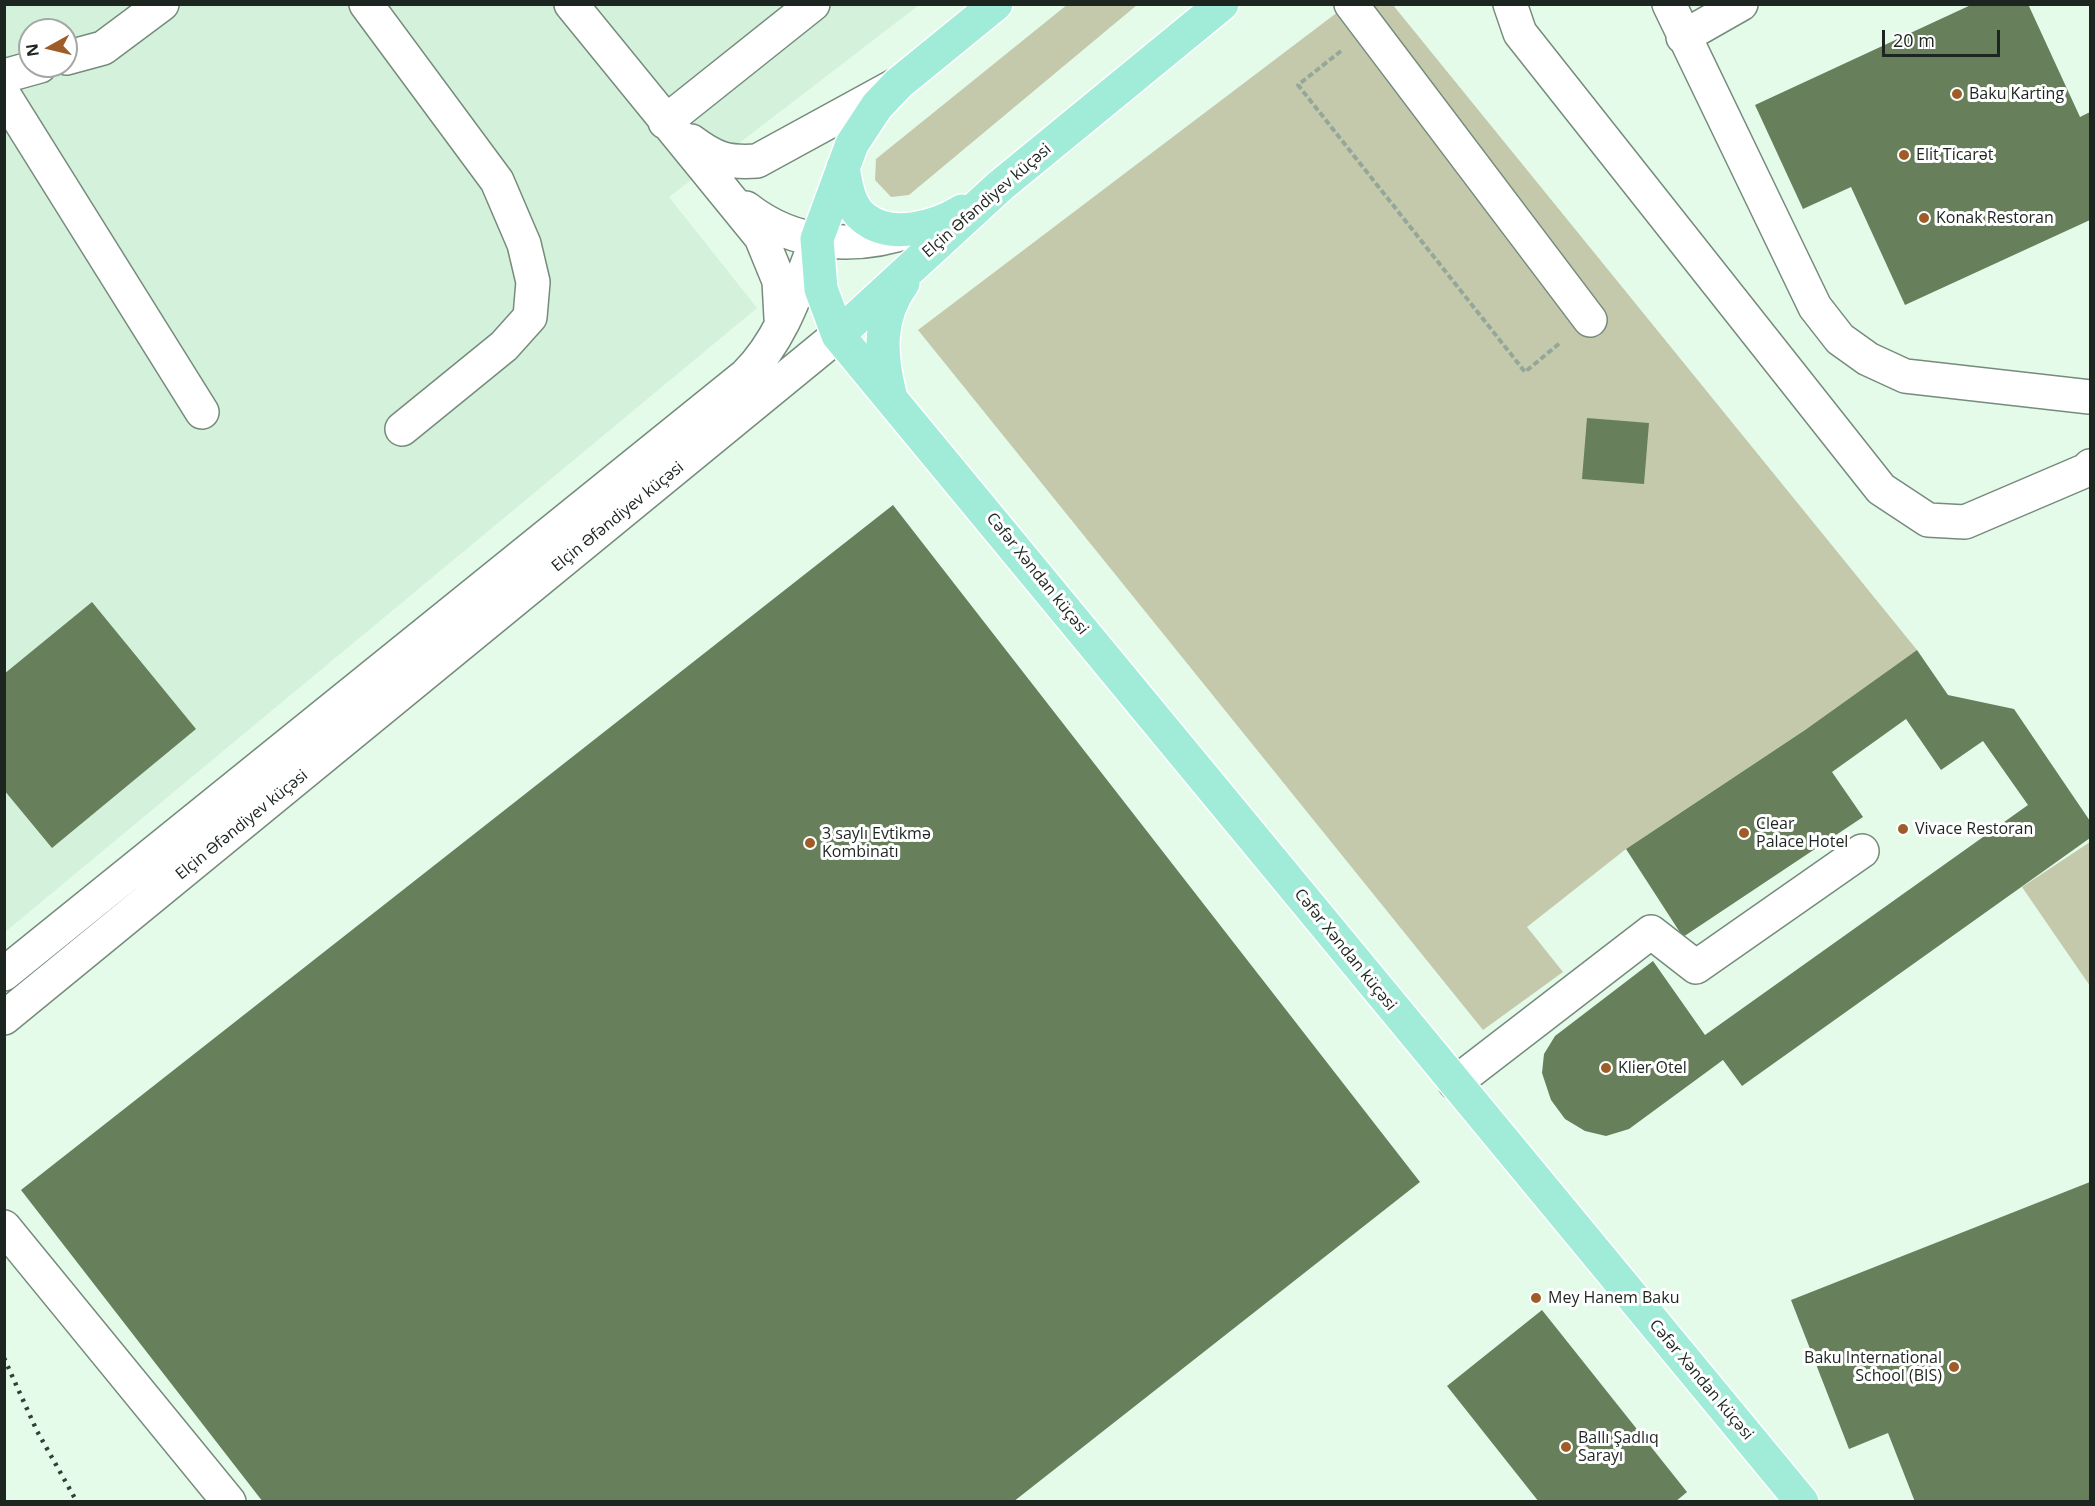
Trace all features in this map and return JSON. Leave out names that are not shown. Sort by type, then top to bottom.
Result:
[{"type":"main road","points":[[838,335],[821,289],[817,239],[843,167],[863,125],[899,83],[996,4]]},
{"type":"main road","name":"Elçin Əfəndiyev küçəsi","points":[[838,335],[925,239],[1000,186],[1222,4]]},
{"type":"main road","points":[[843,167],[854,206],[864,218],[925,239],[886,312],[882,353],[891,397]]},
{"type":"main road","name":"Cəfər Xəndan küçəsi","points":[[838,335],[1802,1502]]},
{"type":"street","points":[[78,55],[103,48],[162,4]]},
{"type":"street","points":[[366,4],[497,181],[524,244],[533,282],[530,317],[504,346],[402,429]]},
{"type":"street","points":[[571,4],[761,237],[772,259],[782,303],[780,329]]},
{"type":"street","points":[[665,122],[813,4]]},
{"type":"street","points":[[1510,4],[1520,33],[1881,489],[1928,520],[1965,522],[2089,469],[2091,466]]},
{"type":"street","points":[[1669,4],[1815,308],[1840,339],[1868,359],[1905,376],[2091,397]]},
{"type":"street","points":[[1683,37],[1741,4]]},
{"type":"street","points":[[1360,16],[1590,320]]},
{"type":"street","points":[[665,122],[710,155],[733,162],[757,160],[791,145],[899,83]]},
{"type":"street","points":[[4,95],[202,412]]},
{"type":"street","points":[[726,192],[777,229],[832,243],[925,239]]},
{"type":"street","name":"Elçin Əfəndiyev küçəsi","points":[[4,974],[731,388],[760,361],[780,329],[817,239]]},
{"type":"street","name":"Elçin Əfəndiyev küçəsi","points":[[4,1018],[838,335]]},
{"type":"street","points":[[1455,1083],[1651,932],[1696,967],[1862,851]]},
{"type":"street","points":[[4,1227],[229,1502]]},
{"type":"path","points":[[1360,16],[1298,86],[1525,372],[1590,320]]},
{"type":"shaded area","points":[[1068,4],[1137,5],[909,195],[891,197],[875,180],[876,159]]},
{"type":"shaded area","points":[[5,5],[919,5],[669,197],[757,308],[5,932]]},
{"type":"shaded area","points":[[1347,5],[1393,5],[1917,650],[1805,730],[1626,849],[1527,927],[1563,972],[1483,1030],[918,330]]},
{"type":"shaded area","points":[[2090,842],[2090,986],[2022,887]]},
{"type":"building","points":[[1973,4],[2028,4],[2080,117],[2090,112],[2090,220],[1905,305],[1851,187],[1803,209],[1755,105]]},
{"type":"building","points":[[1587,418],[1649,423],[1644,484],[1582,479]]},
{"type":"building","name":"3 saylı Evtikmə Kombinatı","points":[[893,505],[1420,1182],[1013,1502],[263,1502],[21,1190]]},
{"type":"building","points":[[92,602],[196,729],[52,848],[4,790],[4,674]]},
{"type":"building","points":[[1917,650],[1948,695],[2014,709],[2090,821],[2090,838],[1742,1086],[1723,1060],[1629,1129],[1606,1136],[1585,1131],[1565,1119],[1551,1100],[1542,1073],[1544,1054],[1555,1036],[1653,961],[1705,1035],[2028,805],[1983,741],[1941,770],[1906,719],[1832,772],[1863,817],[1683,937],[1626,849],[1805,730]]},
{"type":"building","name":"Baku International School (BIS)","points":[[2090,1182],[2090,1502],[1915,1502],[1888,1433],[1849,1449],[1791,1300]]},
{"type":"building","points":[[1542,1310],[1687,1492],[1675,1502],[1539,1502],[1447,1386]]},
{"type":"railway","points":[[4,1358],[37,1431],[77,1502]]},
{"type":"place","name":"Baku Karting","points":[[1957,94]]},
{"type":"place","name":"Elit Ticarət","points":[[1904,155]]},
{"type":"place","name":"Konak Restoran","points":[[1924,218]]},
{"type":"place","name":"Vivace Restoran","points":[[1903,829]]},
{"type":"place","name":"Clear Palace Hotel","points":[[1744,833]]},
{"type":"place","name":"3 saylı Evtikmə Kombinatı","points":[[810,843]]},
{"type":"place","name":"Klier Otel","points":[[1606,1068]]},
{"type":"place","name":"Mey Hanem Baku","points":[[1536,1298]]},
{"type":"place","name":"Baku International School (BIS)","points":[[1954,1367]]},
{"type":"place","name":"Ballı Şadlıq Sarayı","points":[[1566,1447]]}]
